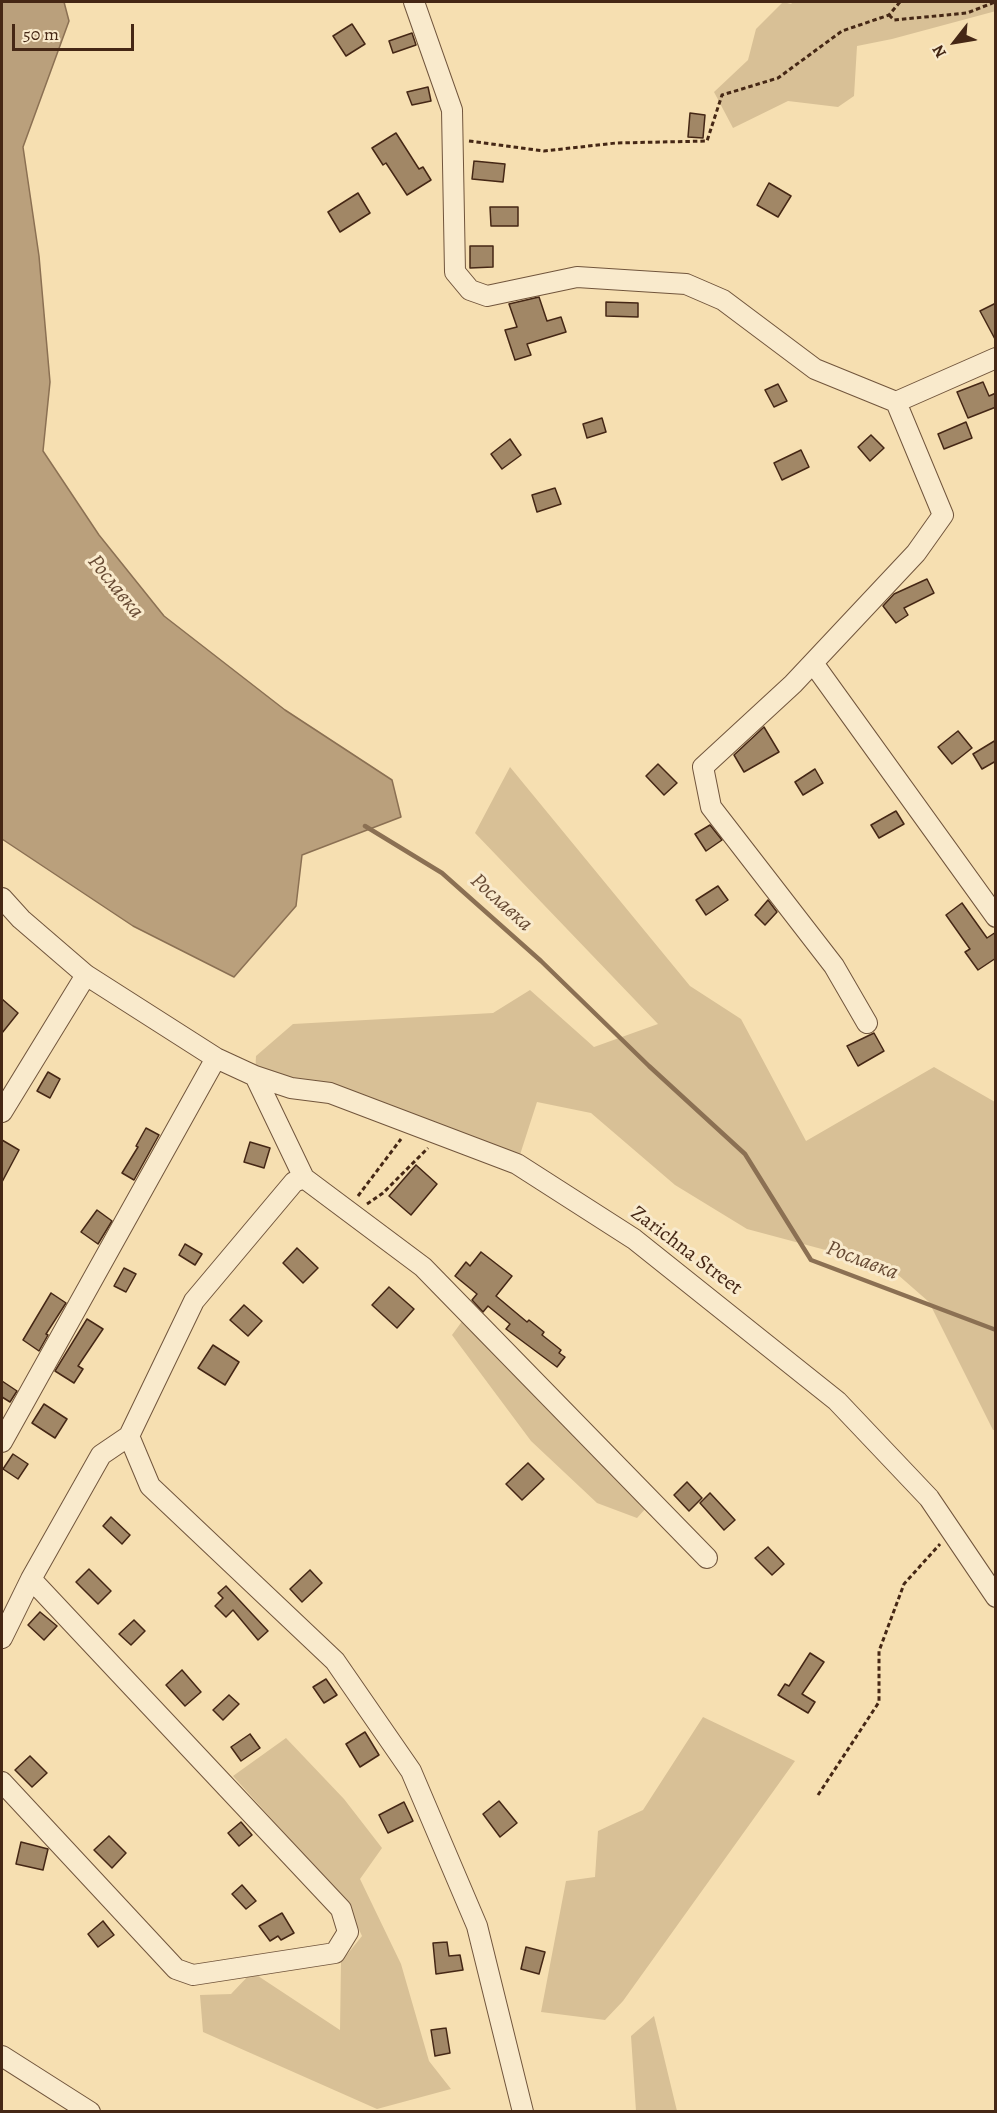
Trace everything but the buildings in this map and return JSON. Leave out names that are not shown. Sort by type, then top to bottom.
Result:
[{"type":"street","points":[[414,2],[452,110],[455,272],[470,290],[487,296],[578,277],[686,284],[723,300],[815,369],[896,402],[942,515],[916,553],[813,663],[703,767],[711,807],[834,966],[867,1023]]},
{"type":"street","points":[[896,402],[996,358]]},
{"type":"street","points":[[813,663],[996,917]]},
{"type":"street","name":"Zarichna Street","points":[[2,898],[21,919],[86,975],[216,1058],[255,1076],[291,1088],[330,1093],[517,1164],[643,1246],[837,1401],[929,1498],[996,1597]]},
{"type":"street","points":[[2,1112],[86,975]]},
{"type":"street","points":[[2,1442],[216,1058]]},
{"type":"street","points":[[255,1076],[304,1178],[423,1267],[707,1558]]},
{"type":"street","points":[[2,1638],[31,1579],[101,1455],[129,1436],[194,1301],[294,1182],[304,1178]]},
{"type":"street","points":[[129,1436],[150,1486],[335,1661],[411,1770],[477,1926],[523,2112]]},
{"type":"street","points":[[2,1782],[176,1969],[193,1975],[335,1953],[348,1932],[340,1909],[31,1579]]},
{"type":"street","points":[[2,2056],[90,2112]]},
{"type":"path","points":[[453,141],[474,141],[544,150],[616,143],[707,141],[722,95],[778,78],[842,31],[889,15],[900,2]]},
{"type":"path","points":[[889,15],[894,20],[967,13],[995,2]]},
{"type":"path","points":[[351,1211],[411,1124]]},
{"type":"path","points":[[351,1211],[383,1193],[440,1135]]},
{"type":"path","points":[[818,1795],[879,1702],[879,1652],[904,1584],[952,1532]]},
{"type":"shaded area","points":[[783,2],[791,4],[793,2],[995,2],[996,11],[857,46],[854,96],[838,107],[788,101],[733,128],[714,92],[748,60],[756,29]]},
{"type":"shaded area","points":[[510,767],[690,986],[741,1019],[806,1141],[934,1067],[995,1102],[995,1430],[929,1302],[889,1267],[747,1229],[675,1185],[591,1113],[537,1102],[517,1164],[255,1076],[256,1056],[293,1024],[493,1013],[530,990],[594,1047],[658,1024],[475,833]]},
{"type":"shaded area","points":[[463,1320],[647,1507],[637,1518],[597,1503],[531,1441],[452,1335]]},
{"type":"shaded area","points":[[703,1717],[795,1761],[623,2001],[605,2020],[541,2012],[566,1881],[595,1877],[598,1831],[643,1810]]},
{"type":"shaded area","points":[[286,1738],[344,1799],[382,1848],[360,1879],[401,1964],[429,2061],[451,2089],[377,2109],[203,2032],[200,1995],[231,1994],[252,1972],[340,2030],[341,1962],[362,1936],[346,1902],[233,1776]]},
{"type":"shaded area","points":[[654,2016],[677,2111],[636,2111],[631,2036]]},
{"type":"water","points":[[2,2],[64,2],[69,21],[23,147],[39,256],[50,382],[43,451],[99,535],[164,616],[285,710],[392,780],[401,817],[302,855],[296,906],[234,977],[133,926],[2,839]]},
{"type":"waterway","name":"Рославка","points":[[365,826],[442,873],[541,961],[649,1066],[745,1154],[811,1260],[996,1330]]}]
